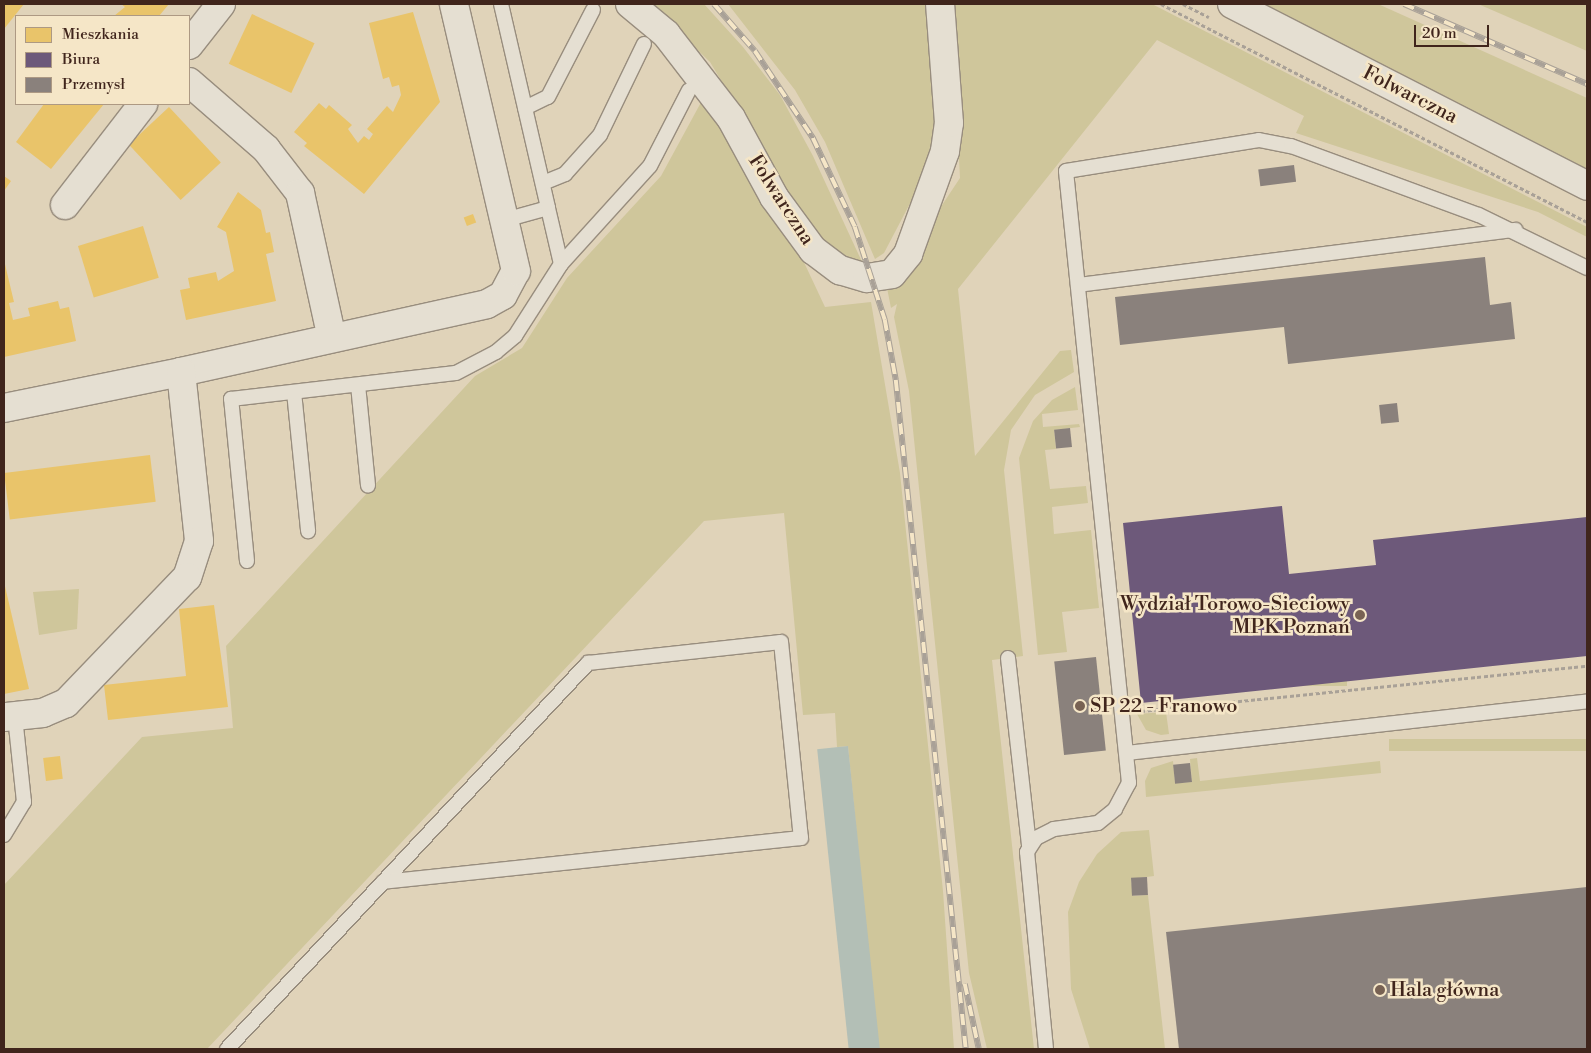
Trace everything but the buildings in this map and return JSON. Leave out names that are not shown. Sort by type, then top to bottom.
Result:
[{"type":"street","points":[[190,44],[221,4]]},
{"type":"street","points":[[4,408],[181,372],[487,304],[503,295],[516,271],[454,4]]},
{"type":"street","name":"Folwarczna","points":[[630,4],[666,34],[731,118],[774,197],[813,250],[840,270],[867,278],[892,274],[908,254],[945,152],[949,123],[940,4]]},
{"type":"street","name":"Folwarczna","points":[[1232,4],[1587,186]]},
{"type":"street","points":[[190,83],[266,148],[300,193],[332,338]]},
{"type":"street","points":[[65,205],[142,105]]},
{"type":"street","points":[[10,717],[42,713],[66,703],[187,577],[196,560],[199,541],[181,372]]},
{"type":"lane","points":[[501,4],[561,264]]},
{"type":"lane","points":[[525,108],[548,97],[593,10]]},
{"type":"lane","points":[[543,183],[565,174],[600,135],[644,44]]},
{"type":"lane","points":[[247,561],[231,399],[456,373],[496,352],[515,336],[561,264],[650,166],[689,90]]},
{"type":"lane","points":[[1029,846],[1054,829],[1098,823],[1116,809],[1129,783],[1066,171],[1259,140],[1291,146],[1516,230],[1587,268]]},
{"type":"lane","points":[[505,220],[548,208]]},
{"type":"lane","points":[[1078,285],[1516,230]]},
{"type":"lane","points":[[358,385],[368,486]]},
{"type":"lane","points":[[294,392],[308,531]]},
{"type":"lane","points":[[227,1049],[383,882],[588,663],[781,642],[801,838],[383,882]]},
{"type":"lane","points":[[1008,658],[1029,846],[1026,867],[1046,1049]]},
{"type":"lane","points":[[1127,753],[1587,701]]},
{"type":"lane","points":[[4,835],[24,802],[10,717]]},
{"type":"path","points":[[1161,4],[1587,222]]},
{"type":"path","points":[[1137,712],[1587,666]]},
{"type":"shaded area","points":[[650,4],[704,4],[743,47],[780,95],[813,156],[863,264],[842,257],[815,236],[710,62]]},
{"type":"shaded area","points":[[728,4],[929,4],[937,130],[916,192],[884,253],[875,259],[825,142],[795,90]]},
{"type":"shaded area","points":[[951,4],[1152,4],[1587,227],[1587,237],[1538,212],[1296,133],[1304,116],[1157,40],[958,289],[975,456],[1060,351],[1071,350],[1074,372],[1035,395],[1011,430],[1004,470],[1023,656],[992,660],[1034,1049],[987,1049],[969,973],[909,391],[894,317],[897,304],[891,308],[887,288],[960,178]]},
{"type":"shaded area","points":[[1265,4],[1378,4],[1587,98],[1587,169]]},
{"type":"shaded area","points":[[1478,4],[1587,4],[1587,51]]},
{"type":"shaded area","points":[[705,95],[794,241],[825,307],[871,302],[900,473],[943,891],[954,1049],[878,1049],[848,746],[837,747],[835,713],[803,715],[784,513],[704,521],[207,1049],[4,1049],[4,885],[142,737],[233,728],[226,646],[475,376],[522,348],[567,278],[661,176]]},
{"type":"shaded area","points":[[1075,387],[1078,410],[1042,414],[1043,427],[1079,424],[1080,427],[1054,430],[1056,449],[1045,450],[1050,489],[1086,486],[1088,503],[1052,507],[1054,534],[1091,530],[1099,608],[1062,612],[1067,652],[1038,655],[1019,458],[1033,421],[1052,400]]},
{"type":"shaded area","points":[[79,589],[77,629],[39,635],[33,592]]},
{"type":"shaded area","points":[[1140,681],[1347,681],[1347,686],[1140,686]]},
{"type":"shaded area","points":[[1166,712],[1169,734],[1161,735],[1146,730],[1137,714]]},
{"type":"shaded area","points":[[1389,739],[1587,739],[1587,751],[1389,751]]},
{"type":"shaded area","points":[[848,746],[880,1048],[849,1049],[817,749]]},
{"type":"shaded area","points":[[1197,758],[1200,781],[1380,761],[1381,773],[1146,797],[1145,781],[1151,768],[1173,761],[1175,783],[1192,782],[1190,759]]},
{"type":"shaded area","points":[[1149,830],[1154,876],[1131,879],[1133,896],[1148,895],[1165,1049],[1090,1049],[1071,989],[1068,912],[1079,882],[1097,854],[1121,832]]},
{"type":"railway","points":[[714,4],[755,51],[813,138],[855,227],[885,320],[896,380],[966,1049]]},
{"type":"railway","points":[[1404,4],[1587,84]]},
{"type":"railway","points":[[965,984],[979,1049]]},
{"type":"place","name":"Wydział Torowo-Sieciowy MPK Poznań","points":[[1360,615]]},
{"type":"place","name":"SP 22 - Franowo","points":[[1080,706]]},
{"type":"place","name":"Hala główna","points":[[1380,990]]}]
